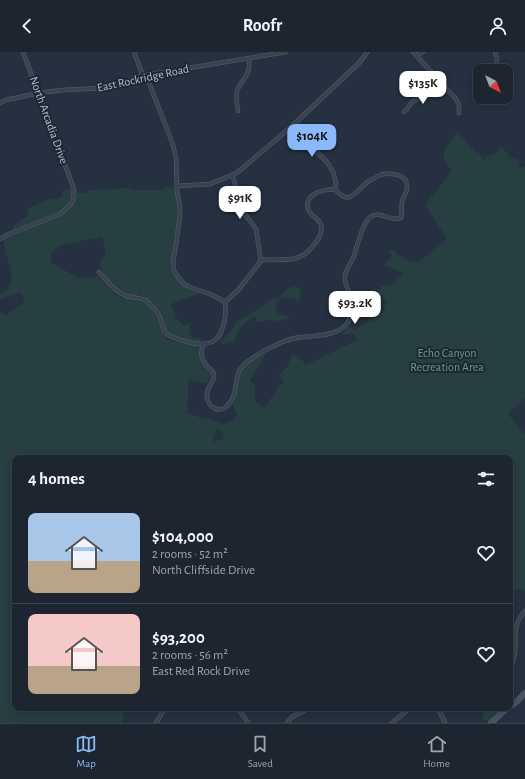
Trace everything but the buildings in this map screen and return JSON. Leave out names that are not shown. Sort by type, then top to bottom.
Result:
[{"type":"street","name":"North Arcadia Drive","points":[[0,239],[60,214],[68,207],[73,199],[74,189],[23,52]]},
{"type":"street","points":[[134,52],[174,149],[180,208],[173,261],[174,271],[185,285],[210,294],[225,302]]},
{"type":"street","name":"East Rockridge Road","points":[[0,103],[6,100],[66,89],[104,88],[133,78],[286,52]]},
{"type":"street","points":[[177,186],[210,184],[238,172],[291,127],[359,63],[367,52]]},
{"type":"street","points":[[413,52],[458,102],[460,108],[459,113]]},
{"type":"street","points":[[417,56],[423,52]]},
{"type":"street","points":[[495,52],[497,64]]},
{"type":"street","points":[[238,111],[237,102],[239,86],[249,71],[249,58]]},
{"type":"street","points":[[431,89],[410,101],[405,107],[404,112],[412,102],[427,94],[439,81]]},
{"type":"street","points":[[291,127],[304,141],[325,159],[332,171],[336,190]]},
{"type":"street","points":[[204,344],[202,351],[203,361],[214,374],[214,378],[206,392],[206,396],[211,406],[221,409],[232,401],[239,372],[245,364],[271,347],[287,340],[333,333],[340,330],[348,322],[351,313],[352,302],[346,284],[345,275],[353,257],[361,232],[368,219],[372,216],[379,214],[397,219],[401,218],[401,205],[407,188],[407,183],[399,176],[385,174],[367,182],[347,197],[336,190],[316,193],[312,196],[308,206],[309,211],[322,226],[321,236],[312,248],[301,257],[295,259],[261,261],[239,289],[225,302]]},
{"type":"street","points":[[232,175],[235,183],[235,197],[238,205],[256,229],[261,261]]},
{"type":"street","points":[[99,272],[103,278],[125,295],[141,298],[151,305],[158,312],[163,327],[168,335],[173,338],[193,343],[204,344],[215,341],[226,317],[225,302]]},
{"type":"street","points":[[513,661],[515,654],[515,628],[518,619],[525,611]]},
{"type":"street","points":[[513,702],[524,694]]},
{"type":"street","points":[[156,723],[163,711]]},
{"type":"street","points":[[240,711],[248,723]]},
{"type":"street","points":[[286,723],[292,717],[303,711]]},
{"type":"street","points":[[392,723],[406,711]]},
{"type":"street","points":[[439,711],[445,723]]},
{"type":"street","points":[[491,723],[503,711]]},
{"type":"green space","name":"Echo Canyon Recreation Area","points":[[457,132],[478,154],[478,152],[483,157],[483,160],[491,153],[493,154],[485,162],[502,147],[511,158],[519,160],[520,163],[518,166],[520,168],[525,166],[525,398],[510,412],[509,415],[525,435],[525,593],[524,590],[517,589],[513,592],[513,455],[12,455],[12,711],[125,711],[122,721],[123,723],[0,723],[0,312],[6,315],[25,302],[20,293],[0,299],[0,293],[8,289],[12,277],[3,241],[37,224],[63,214],[77,193],[86,193],[90,190],[132,188],[133,191],[164,190],[164,187],[173,187],[179,208],[175,247],[170,265],[171,272],[186,287],[199,294],[173,303],[171,307],[175,313],[174,317],[184,326],[190,323],[189,334],[192,338],[202,338],[199,341],[193,342],[170,335],[164,328],[159,311],[141,295],[129,295],[104,276],[100,263],[106,253],[102,237],[60,245],[51,254],[51,262],[76,277],[86,278],[97,276],[121,298],[143,302],[151,306],[166,339],[200,346],[202,362],[211,374],[207,384],[189,379],[187,412],[203,419],[210,419],[222,424],[232,421],[237,415],[232,403],[242,369],[268,350],[250,380],[255,384],[255,401],[264,408],[283,383],[279,375],[287,367],[292,354],[299,357],[306,365],[355,341],[357,339],[355,334],[342,334],[349,327],[355,330],[385,311],[384,307],[386,302],[383,297],[372,300],[367,293],[377,290],[382,286],[390,285],[404,274],[393,268],[384,266],[392,255],[389,252],[394,250],[398,255],[408,261],[417,262],[447,239],[425,205],[452,171],[443,158],[446,148]],"holes":[[[219,430],[222,432],[224,439],[213,442],[216,431]]]},
{"type":"green space","points":[[72,188],[72,196],[69,202],[59,213],[14,230],[12,227],[29,214],[27,209],[52,198],[54,200],[63,196],[62,192]]},
{"type":"green space","points":[[297,286],[301,292],[299,301],[283,297],[275,304],[277,313],[291,318],[255,323],[256,316],[242,326],[234,341],[224,344],[220,343],[232,330],[236,322],[263,306],[271,299],[279,298],[288,288]]},
{"type":"green space","points":[[484,711],[499,711],[489,720],[482,721]]}]
